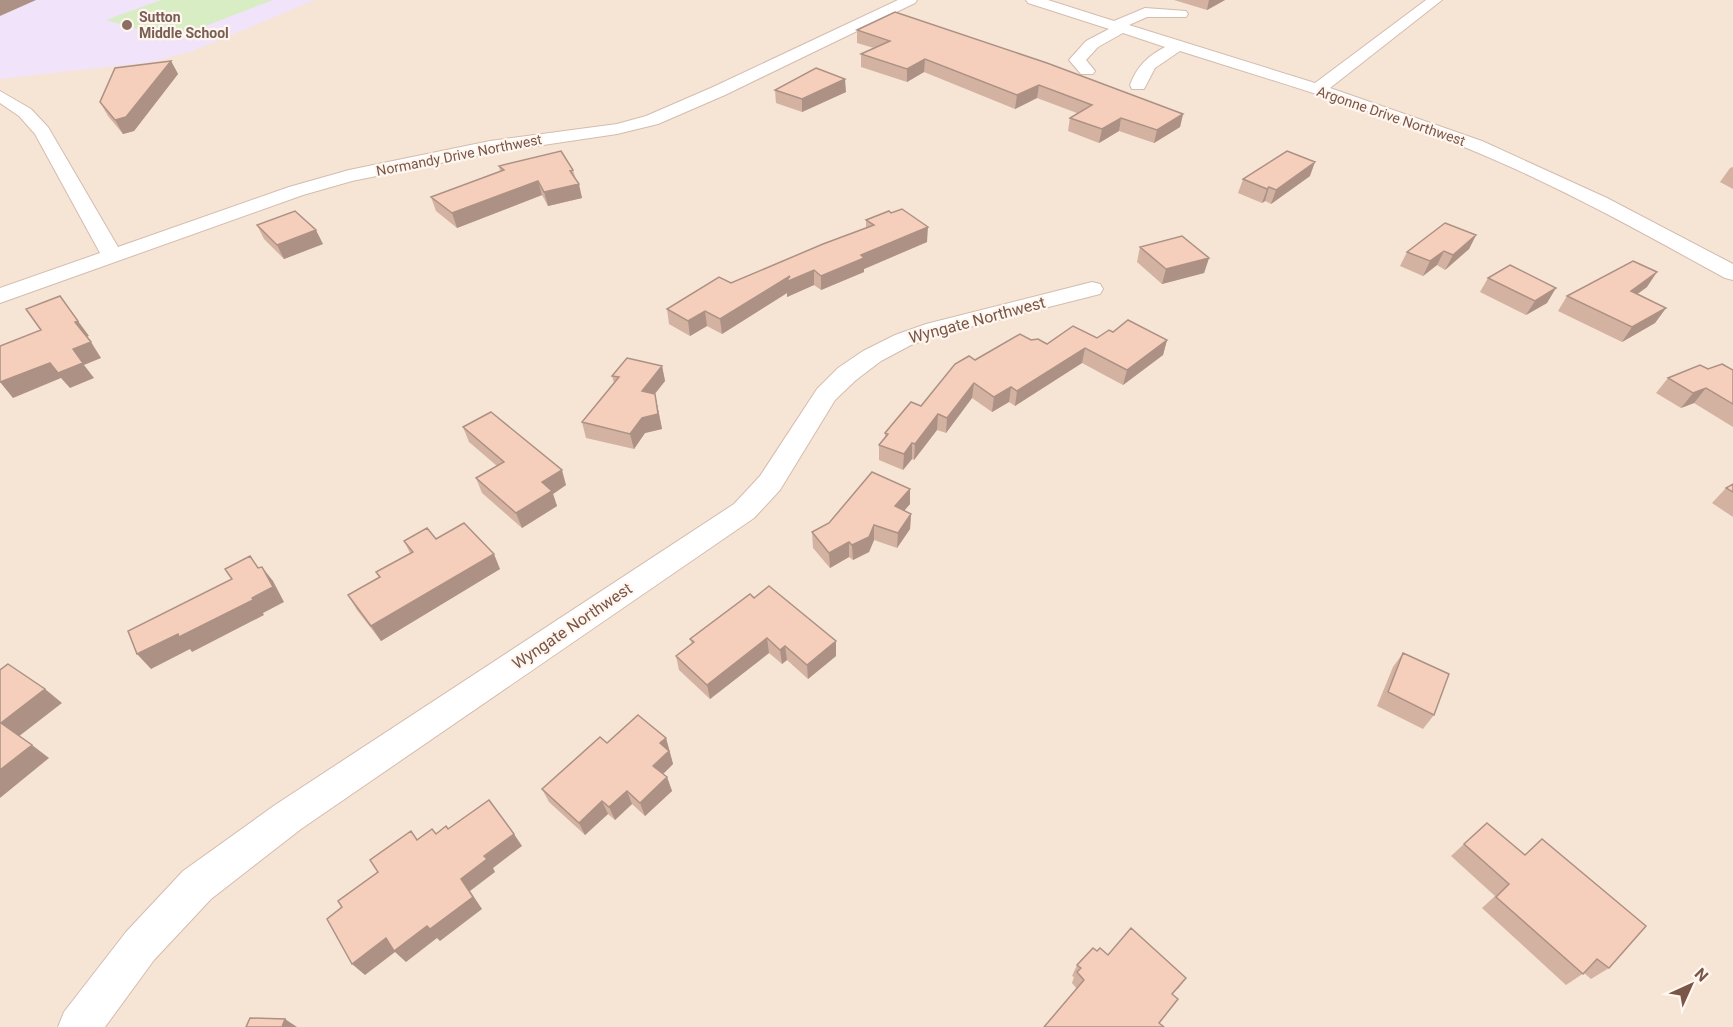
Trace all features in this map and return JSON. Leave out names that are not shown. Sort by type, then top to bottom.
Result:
[{"type":"street","name":"Normandy Drive Northwest","points":[[0,296],[296,191],[349,176],[490,147],[617,129],[652,120],[719,91],[910,0]]},
{"type":"street","name":"Argonne Drive Northwest","points":[[1032,0],[1424,125],[1523,165],[1600,202],[1733,273]]},
{"type":"street","points":[[1317,90],[1435,0]]},
{"type":"street","points":[[1087,72],[1077,60],[1092,44],[1118,27],[1145,12],[1181,14]]},
{"type":"street","points":[[1138,85],[1143,69],[1179,46]]},
{"type":"street","points":[[0,96],[20,106],[33,118],[53,145],[112,256]]},
{"type":"street","name":"Wyngate Northwest","points":[[79,1027],[140,946],[197,885],[288,817],[744,511],[770,483],[826,395],[847,374],[872,356],[903,340],[934,329],[1092,289]]},
{"type":"shaded area","points":[[0,0],[1733,0],[1733,1027],[0,1027]]},
{"type":"shaded area","name":"Sutton Middle School","points":[[0,0],[315,0],[193,51],[152,62],[0,79]]},
{"type":"green space","points":[[161,0],[273,0],[172,39],[106,20]]},
{"type":"building","points":[[895,12],[1047,63],[1183,114],[1157,130],[1121,118],[1102,129],[1070,118],[1092,105],[1039,85],[1017,95],[925,59],[907,69],[861,54],[890,41],[857,30]]},
{"type":"building","points":[[171,61],[126,117],[115,120],[100,102],[115,68]]},
{"type":"building","points":[[816,68],[845,79],[802,99],[775,90]]},
{"type":"building","points":[[561,151],[579,184],[544,192],[538,181],[452,213],[431,197],[504,170],[499,166]]},
{"type":"building","points":[[1287,151],[1315,162],[1276,190],[1269,187],[1267,189],[1243,179]]},
{"type":"building","points":[[902,209],[928,227],[861,255],[864,258],[821,276],[814,270],[786,282],[790,276],[720,319],[705,311],[688,321],[667,309],[719,277],[731,283],[874,225],[866,220],[889,211],[891,213]]},
{"type":"building","points":[[295,211],[316,230],[277,245],[257,225]]},
{"type":"building","points":[[1445,223],[1476,235],[1453,255],[1444,251],[1430,261],[1407,252]]},
{"type":"building","points":[[1182,236],[1209,258],[1166,269],[1140,247]]},
{"type":"building","points":[[1633,261],[1657,272],[1631,291],[1666,308],[1632,327],[1567,296]]},
{"type":"building","points":[[1510,265],[1556,288],[1535,301],[1488,278]]},
{"type":"building","points":[[60,296],[78,321],[75,322],[91,342],[73,349],[83,363],[58,373],[50,363],[0,382],[0,346],[41,330],[26,309]]},
{"type":"building","points":[[1128,320],[1167,340],[1127,370],[1085,348],[1017,391],[1011,387],[994,397],[974,383],[947,418],[938,414],[915,444],[912,443],[904,454],[879,445],[888,434],[885,433],[911,402],[921,406],[955,364],[969,356],[975,360],[1020,334],[1031,340],[1038,339],[1047,344],[1073,326],[1097,338],[1109,330],[1113,332]]},
{"type":"building","points":[[627,358],[662,366],[642,391],[655,394],[658,414],[642,418],[630,434],[582,422],[619,377],[612,376]]},
{"type":"building","points":[[1722,364],[1733,370],[1733,404],[1706,388],[1693,393],[1668,378],[1700,365],[1708,369]]},
{"type":"building","points":[[491,412],[562,470],[542,482],[552,491],[516,513],[476,478],[504,462],[463,427]]},
{"type":"building","points":[[872,472],[910,489],[895,506],[911,514],[898,533],[874,525],[869,537],[852,545],[849,542],[829,553],[812,532],[829,523]]},
{"type":"building","points":[[1733,484],[1733,492],[1726,488]]},
{"type":"building","points":[[464,523],[494,554],[371,626],[348,595],[380,577],[376,572],[413,552],[404,541],[427,528],[436,539]]},
{"type":"building","points":[[250,556],[258,568],[262,567],[273,587],[252,598],[253,600],[179,637],[178,634],[137,654],[128,631],[232,579],[225,569]]},
{"type":"building","points":[[769,586],[836,641],[807,665],[785,646],[780,650],[767,638],[707,685],[676,656],[694,642],[690,639],[750,594],[754,598]]},
{"type":"building","points":[[1403,653],[1449,674],[1434,715],[1388,692]]},
{"type":"building","points":[[8,664],[45,689],[1,723],[32,745],[0,770],[0,670]]},
{"type":"building","points":[[638,715],[666,738],[660,743],[669,751],[653,766],[667,777],[640,803],[627,791],[609,807],[602,801],[579,823],[542,789],[600,737],[607,743]]},
{"type":"building","points":[[489,800],[514,834],[484,856],[487,859],[461,879],[473,897],[430,929],[427,926],[394,951],[386,938],[352,964],[327,919],[342,907],[338,901],[378,872],[370,860],[411,831],[417,840],[432,829],[436,834],[446,826],[448,829]]},
{"type":"building","points":[[1487,823],[1525,855],[1542,839],[1646,926],[1609,968],[1597,959],[1583,974],[1496,897],[1509,884],[1464,844]]},
{"type":"building","points":[[1131,928],[1186,978],[1172,994],[1178,999],[1159,1023],[1164,1027],[1044,1027],[1084,980],[1077,972],[1081,968],[1077,965],[1093,948],[1097,951],[1100,948],[1108,955]]},
{"type":"building","points":[[250,1018],[285,1019],[282,1027],[246,1027]]},
{"type":"place","name":"Sutton Middle School","points":[[127,25]]}]
